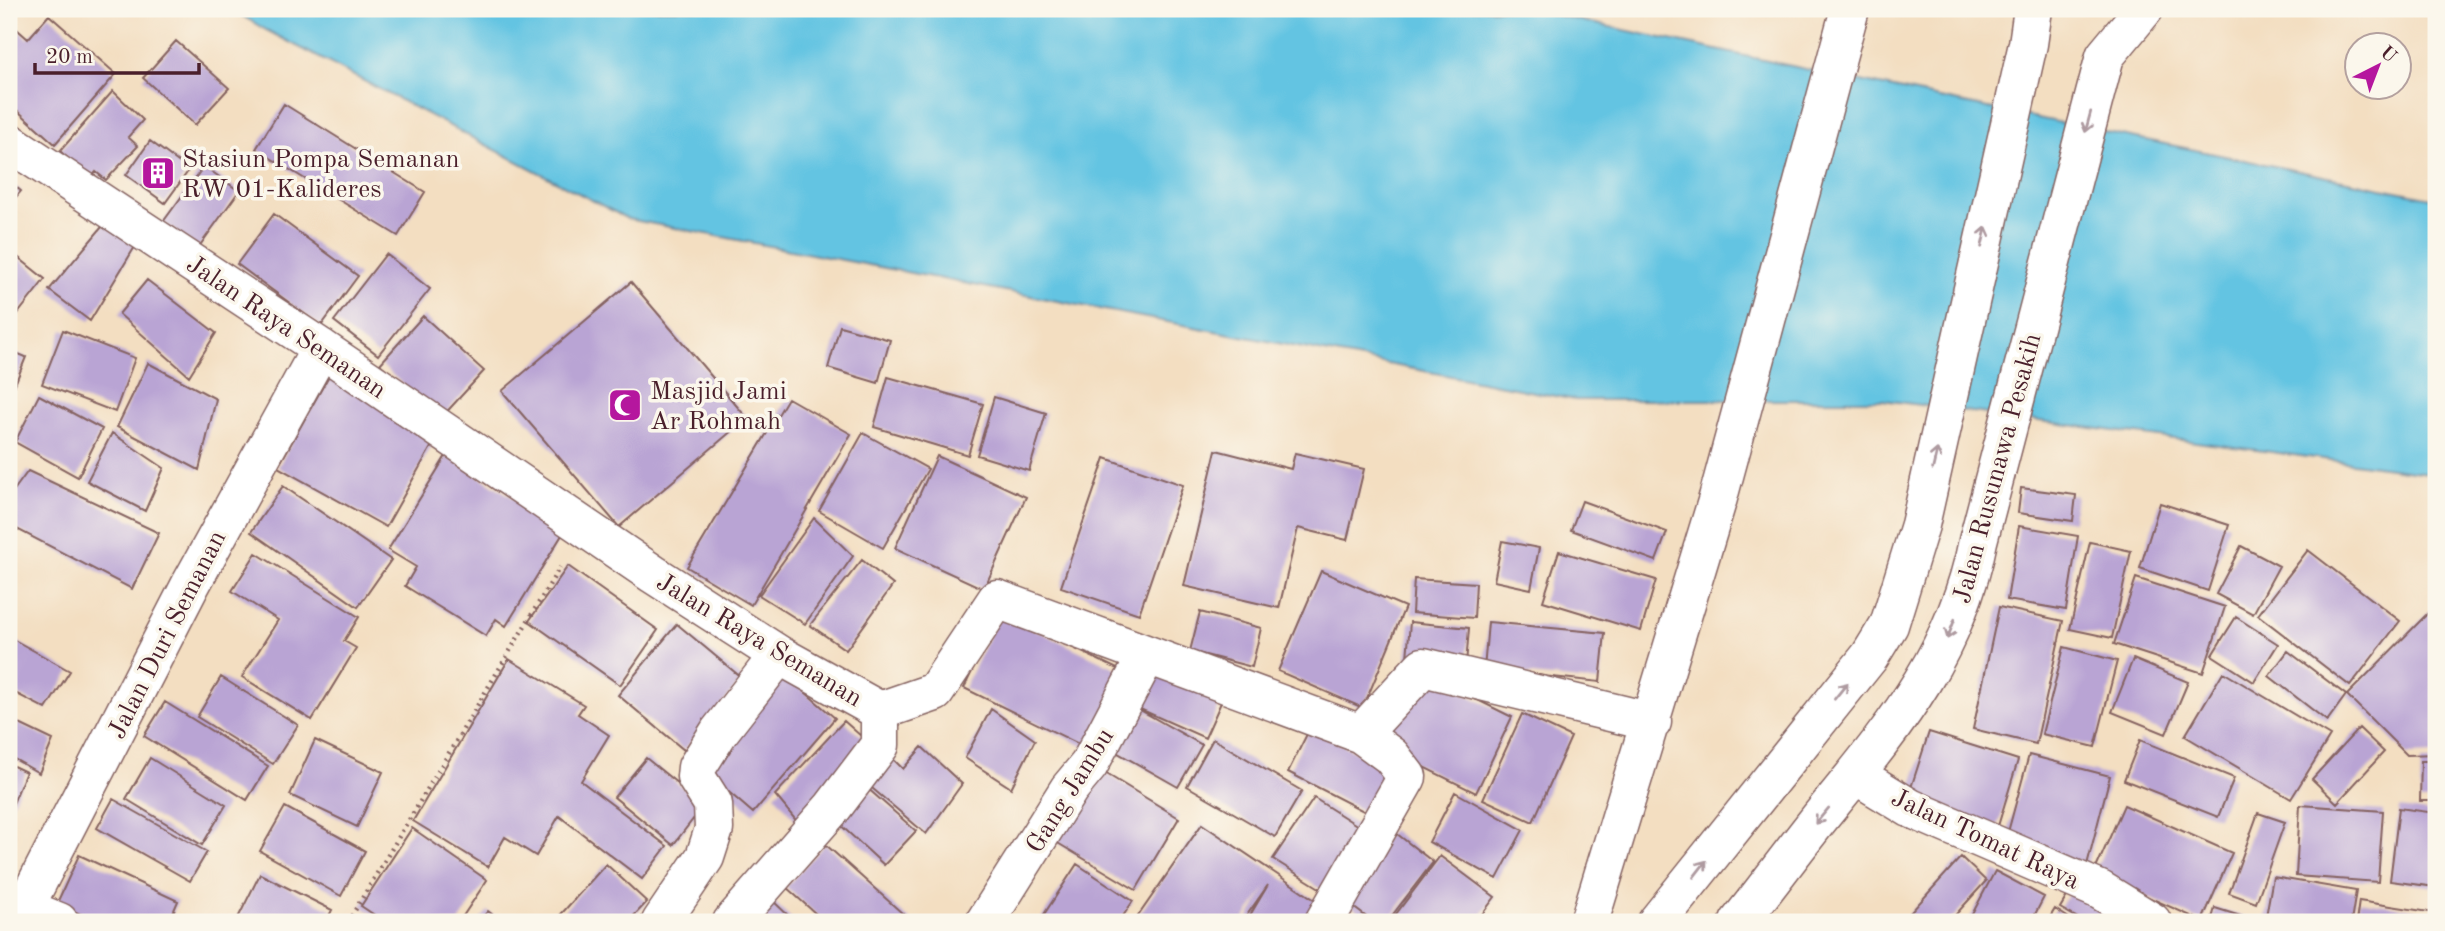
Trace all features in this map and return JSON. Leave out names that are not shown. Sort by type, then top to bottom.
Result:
[{"type":"street","name":"Jalan Rusunawa Pesakih","points":[[1740,922],[1856,775],[1924,682],[1947,640],[1971,578],[1978,541],[2105,56],[2144,9]]},
{"type":"street","points":[[1589,922],[1718,498],[1846,24]]},
{"type":"street","points":[[1657,922],[1870,656],[1889,625],[1920,525],[2030,27]]},
{"type":"street","name":"Jalan Raya Semanan","points":[[9,142],[779,655],[880,712],[935,692],[997,598],[1361,734],[1391,755],[1407,777],[1324,922]]},
{"type":"street","name":"Jalan Duri Semanan","points":[[20,915],[191,584],[321,348]]},
{"type":"street","points":[[661,922],[705,857],[714,829],[713,804],[696,777],[697,767],[719,732],[779,655]]},
{"type":"street","name":"Gang Jambu","points":[[985,922],[1069,789],[1089,765],[1147,655]]},
{"type":"street","points":[[1361,734],[1423,667],[1651,722]]},
{"type":"street","points":[[732,922],[833,807],[880,744],[880,712]]},
{"type":"street","name":"Jalan Tomat Raya","points":[[1856,775],[1910,808],[2100,890],[2152,922]]},
{"type":"street","points":[[20,915],[59,922]]},
{"type":"path","points":[[348,922],[585,528]]},
{"type":"water","points":[[231,9],[1527,9],[1949,100],[2436,199],[2436,474],[1883,400],[1576,400],[628,219],[266,30]]},
{"type":"building","points":[[49,15],[116,74],[55,144],[9,103],[9,22],[28,39]]},
{"type":"building","points":[[176,41],[229,88],[195,125],[143,78]]},
{"type":"building","points":[[113,91],[143,120],[128,137],[138,146],[106,180],[96,172],[90,179],[60,151]]},
{"type":"building","points":[[284,104],[425,192],[398,236],[256,149]]},
{"type":"building","name":"Stasiun Pompa Semanan RW 01-Kalideres","points":[[150,141],[189,170],[165,203],[126,175]]},
{"type":"building","points":[[204,166],[239,191],[198,248],[163,222]]},
{"type":"building","points":[[9,181],[21,191],[9,205]]},
{"type":"building","points":[[274,214],[358,276],[321,326],[237,264]]},
{"type":"building","points":[[107,221],[136,245],[90,321],[49,290]]},
{"type":"building","points":[[9,250],[45,279],[9,325]]},
{"type":"building","points":[[386,254],[430,289],[378,355],[334,321]]},
{"type":"building","points":[[147,280],[216,333],[189,376],[119,314]]},
{"type":"building","name":"Masjid Jami Ar Rohmah","points":[[631,282],[747,418],[619,527],[502,391]]},
{"type":"building","points":[[423,316],[484,371],[441,418],[380,364]]},
{"type":"building","points":[[840,326],[890,340],[878,383],[828,368]]},
{"type":"building","points":[[63,330],[135,358],[115,412],[42,384]]},
{"type":"building","points":[[9,350],[26,357],[9,399]]},
{"type":"building","points":[[148,363],[216,399],[199,470],[117,427]]},
{"type":"building","points":[[331,372],[439,433],[386,527],[278,467]]},
{"type":"building","points":[[888,377],[983,404],[968,455],[874,427]]},
{"type":"building","points":[[39,395],[102,429],[78,477],[15,442]]},
{"type":"building","points":[[994,397],[1046,413],[1029,471],[977,455]]},
{"type":"building","points":[[788,398],[851,434],[751,605],[687,567]]},
{"type":"building","points":[[112,433],[164,468],[145,511],[87,481]]},
{"type":"building","points":[[863,433],[928,469],[883,548],[819,511]]},
{"type":"building","points":[[1216,450],[1291,469],[1295,453],[1364,469],[1347,540],[1298,528],[1279,608],[1184,586]]},
{"type":"building","points":[[446,456],[565,530],[506,626],[496,619],[486,636],[405,586],[416,567],[388,550]]},
{"type":"building","points":[[937,456],[1026,497],[984,589],[895,548]]},
{"type":"building","points":[[1105,458],[1183,485],[1139,614],[1061,587]]},
{"type":"building","points":[[28,471],[159,533],[132,589],[9,525],[9,497]]},
{"type":"building","points":[[283,486],[391,560],[358,607],[251,532]]},
{"type":"building","points":[[2021,488],[2076,495],[2073,521],[2018,513]]},
{"type":"building","points":[[1582,501],[1667,532],[1656,561],[1571,530]]},
{"type":"building","points":[[2160,503],[2229,525],[2208,591],[2140,568]]},
{"type":"building","points":[[814,518],[853,556],[805,624],[759,595]]},
{"type":"building","points":[[2019,526],[2078,536],[2066,610],[2007,600]]},
{"type":"building","points":[[1502,541],[1539,548],[1531,589],[1494,581]]},
{"type":"building","points":[[2090,542],[2131,551],[2112,638],[2070,629]]},
{"type":"building","points":[[2241,546],[2279,566],[2253,614],[2216,594]]},
{"type":"building","points":[[2308,550],[2400,621],[2350,686],[2258,615]]},
{"type":"building","points":[[1559,551],[1656,580],[1641,631],[1543,601]]},
{"type":"building","points":[[256,553],[359,617],[344,641],[356,648],[312,720],[242,677],[278,620],[232,591]]},
{"type":"building","points":[[862,560],[893,585],[846,650],[810,625]]},
{"type":"building","points":[[568,566],[658,630],[620,685],[529,621]]},
{"type":"building","points":[[1321,571],[1405,607],[1363,708],[1278,671]]},
{"type":"building","points":[[2136,578],[2225,607],[2203,673],[2114,644]]},
{"type":"building","points":[[1414,579],[1476,583],[1474,618],[1412,613]]},
{"type":"building","points":[[2436,605],[2436,754],[2407,755],[2347,695]]},
{"type":"building","points":[[1999,607],[2063,621],[2036,744],[1973,729]]},
{"type":"building","points":[[1200,612],[1261,628],[1252,667],[1190,651]]},
{"type":"building","points":[[1000,613],[1130,675],[1093,751],[964,688]]},
{"type":"building","points":[[2236,617],[2278,644],[2254,682],[2212,655]]},
{"type":"building","points":[[1410,622],[1469,628],[1466,664],[1407,658]]},
{"type":"building","points":[[1488,622],[1605,633],[1600,682],[1484,670]]},
{"type":"building","points":[[677,624],[743,679],[684,750],[618,695]]},
{"type":"building","points":[[9,637],[70,671],[46,709],[9,690]]},
{"type":"building","points":[[2064,647],[2117,661],[2095,747],[2042,734]]},
{"type":"building","points":[[2288,651],[2346,695],[2327,721],[2269,676]]},
{"type":"building","points":[[509,659],[584,705],[578,714],[609,735],[581,781],[667,846],[642,879],[559,816],[536,856],[505,837],[488,867],[413,821]]},
{"type":"building","points":[[2133,659],[2188,682],[2166,734],[2112,712]]},
{"type":"building","points":[[1146,663],[1223,698],[1205,738],[1131,705],[1202,745],[1178,787],[1104,745]]},
{"type":"building","points":[[1419,671],[1512,717],[1476,793],[1383,747]]},
{"type":"building","points":[[2223,672],[2330,736],[2291,799],[2185,736]]},
{"type":"building","points":[[783,673],[835,718],[753,813],[701,768]]},
{"type":"building","points":[[221,677],[298,725],[273,764],[197,717]]},
{"type":"building","points":[[165,702],[268,766],[247,800],[144,736]]},
{"type":"building","points":[[991,709],[1035,740],[1011,788],[965,758]]},
{"type":"building","points":[[1522,714],[1571,737],[1533,822],[1483,799]]},
{"type":"building","points":[[9,719],[53,740],[39,773],[9,756]]},
{"type":"building","points":[[844,721],[870,744],[803,829],[775,795]]},
{"type":"building","points":[[1310,728],[1404,777],[1377,818],[1288,772]]},
{"type":"building","points":[[2359,728],[2384,752],[2337,803],[2312,779]]},
{"type":"building","points":[[1929,732],[2018,760],[1998,826],[1908,797]]},
{"type":"building","points":[[1213,739],[1302,791],[1275,837],[1187,786]]},
{"type":"building","points":[[315,740],[383,772],[357,827],[290,795]]},
{"type":"building","points":[[2140,740],[2234,778],[2218,817],[2124,780]]},
{"type":"building","points":[[922,747],[962,784],[926,834],[866,783],[891,757],[903,769]]},
{"type":"building","points":[[2029,755],[2110,776],[2087,865],[2005,843]]},
{"type":"building","points":[[150,758],[226,805],[202,845],[126,799]]},
{"type":"building","points":[[646,758],[704,805],[673,845],[614,797]]},
{"type":"building","points":[[2421,761],[2436,761],[2436,801],[2420,801]]},
{"type":"building","points":[[9,764],[26,772],[9,813]]},
{"type":"building","points":[[1100,770],[1179,818],[1136,890],[1056,842]]},
{"type":"building","points":[[865,786],[916,831],[884,865],[836,821]]},
{"type":"building","points":[[1455,792],[1523,830],[1497,879],[1429,842]]},
{"type":"building","points":[[1314,798],[1366,831],[1326,892],[1273,859]]},
{"type":"building","points":[[113,799],[207,852],[190,881],[97,828]]},
{"type":"building","points":[[2124,805],[2232,853],[2202,921],[2094,873]]},
{"type":"building","points":[[2300,805],[2383,811],[2378,882],[2296,876]]},
{"type":"building","points":[[285,807],[365,851],[341,896],[260,851]]},
{"type":"building","points":[[2399,808],[2436,813],[2436,887],[2390,881]]},
{"type":"building","points":[[2258,813],[2285,822],[2256,903],[2229,893]]},
{"type":"building","points":[[1202,824],[1318,902],[1307,922],[1246,922],[1268,885],[1242,922],[1134,922]]},
{"type":"building","points":[[412,828],[487,880],[459,922],[385,922],[361,906]]},
{"type":"building","points":[[1392,830],[1433,862],[1387,922],[1373,922],[1340,897]]},
{"type":"building","points":[[825,844],[912,922],[825,922],[786,887]]},
{"type":"building","points":[[79,855],[178,901],[169,922],[97,922],[57,903]]},
{"type":"building","points":[[1440,856],[1495,897],[1476,922],[1390,922]]},
{"type":"building","points":[[1961,857],[1986,881],[1949,922],[1902,922]]},
{"type":"building","points":[[606,864],[647,902],[628,922],[554,922]]},
{"type":"building","points":[[1077,864],[1133,901],[1119,922],[1039,922]]},
{"type":"building","points":[[1995,871],[2044,897],[2031,922],[1968,922]]},
{"type":"building","points":[[260,874],[332,910],[326,922],[236,922]]},
{"type":"building","points":[[2273,877],[2356,891],[2351,922],[2265,922]]},
{"type":"building","points":[[2073,886],[2136,922],[2085,922],[2060,908]]},
{"type":"building","points":[[769,897],[795,922],[748,922]]},
{"type":"building","points":[[2359,901],[2436,913],[2436,922],[2356,922]]},
{"type":"building","points":[[2215,908],[2250,919],[2249,922],[2211,922]]},
{"type":"building","points":[[2055,909],[2075,922],[2047,922]]},
{"type":"building","points":[[488,911],[502,922],[478,922]]},
{"type":"place","name":"Stasiun Pompa Semanan RW 01-Kalideres","points":[[158,173]]},
{"type":"place","name":"Masjid Jami Ar Rohmah","points":[[625,405]]}]
